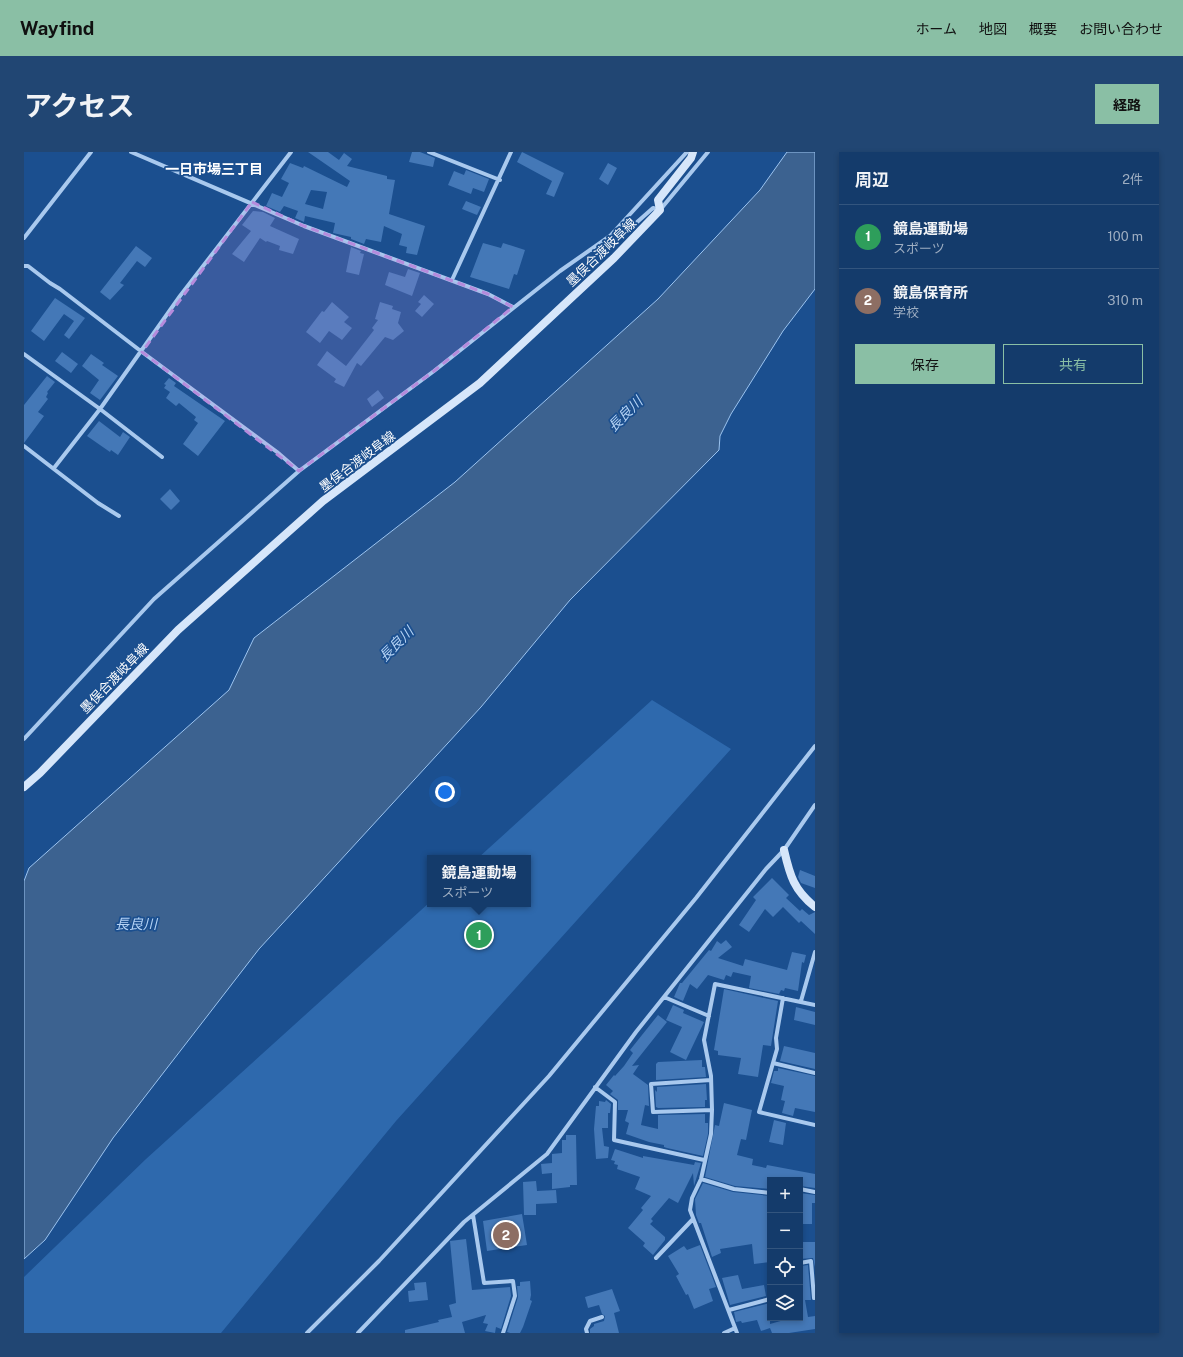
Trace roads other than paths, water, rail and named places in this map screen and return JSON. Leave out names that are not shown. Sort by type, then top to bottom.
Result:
[{"type":"main road","points":[[660,210],[658,200],[691,158],[693,152]]},
{"type":"main road","name":"墨俣合渡岐阜線","points":[[24,787],[40,773],[178,630],[323,501],[480,382],[614,258],[660,210]]},
{"type":"main road","points":[[784,850],[789,871],[795,886],[803,897],[815,908]]},
{"type":"street","points":[[24,238],[91,152]]},
{"type":"street","points":[[131,152],[252,202],[304,226],[452,280],[488,294],[513,307]]},
{"type":"street","points":[[54,468],[142,352],[180,296],[291,152]]},
{"type":"street","points":[[429,152],[500,180]]},
{"type":"street","points":[[452,280],[500,180],[511,152]]},
{"type":"street","points":[[24,739],[154,599],[299,471],[434,371],[513,307],[610,236],[687,152]]},
{"type":"street","points":[[589,250],[610,246],[653,208],[660,210],[708,152]]},
{"type":"street","points":[[24,266],[28,266],[60,289],[277,452],[299,471]]},
{"type":"street","points":[[24,354],[100,409],[162,457]]},
{"type":"street","points":[[24,446],[98,503],[119,516]]},
{"type":"street","points":[[307,1333],[379,1261],[549,1076],[696,898],[815,746]]},
{"type":"street","points":[[358,1333],[473,1215],[547,1154],[595,1086],[664,997],[766,869],[784,850],[815,804]]},
{"type":"street","points":[[801,1001],[815,952]]},
{"type":"street","points":[[724,1333],[736,1331],[690,1210],[692,1198],[700,1179],[711,1134],[711,1080],[704,1040],[715,984],[815,1005]]},
{"type":"street","points":[[664,997],[708,1016]]},
{"type":"street","points":[[783,998],[776,1038],[777,1049],[759,1112],[815,1125]]},
{"type":"street","points":[[773,1063],[815,1073]]},
{"type":"street","points":[[711,1080],[652,1084],[653,1112],[712,1110]]},
{"type":"street","points":[[595,1086],[614,1102],[614,1140],[704,1160]]},
{"type":"street","points":[[700,1179],[734,1189],[767,1193]]},
{"type":"street","points":[[803,1190],[815,1192]]},
{"type":"street","points":[[473,1215],[484,1283],[513,1281],[515,1296],[503,1333]]},
{"type":"street","points":[[656,1258],[693,1219]]},
{"type":"street","points":[[803,1262],[811,1261],[815,1298]]},
{"type":"street","points":[[729,1310],[767,1300]]},
{"type":"street","points":[[587,1333],[586,1329],[590,1321],[602,1317]]},
{"type":"water","name":"長良川","points":[[787,152],[815,152],[815,289],[783,331],[731,414],[720,436],[719,450],[570,600],[481,707],[259,949],[113,1138],[45,1240],[24,1259],[24,881],[29,868],[229,690],[254,638],[455,482],[658,299],[760,190]]},
{"type":"place","name":"鏡島運動場","points":[[479,935]]},
{"type":"place","name":"鏡島保育所","points":[[506,1235]]},
{"type":"district","name":"一日市場三丁目","points":[[214,169]]}]
